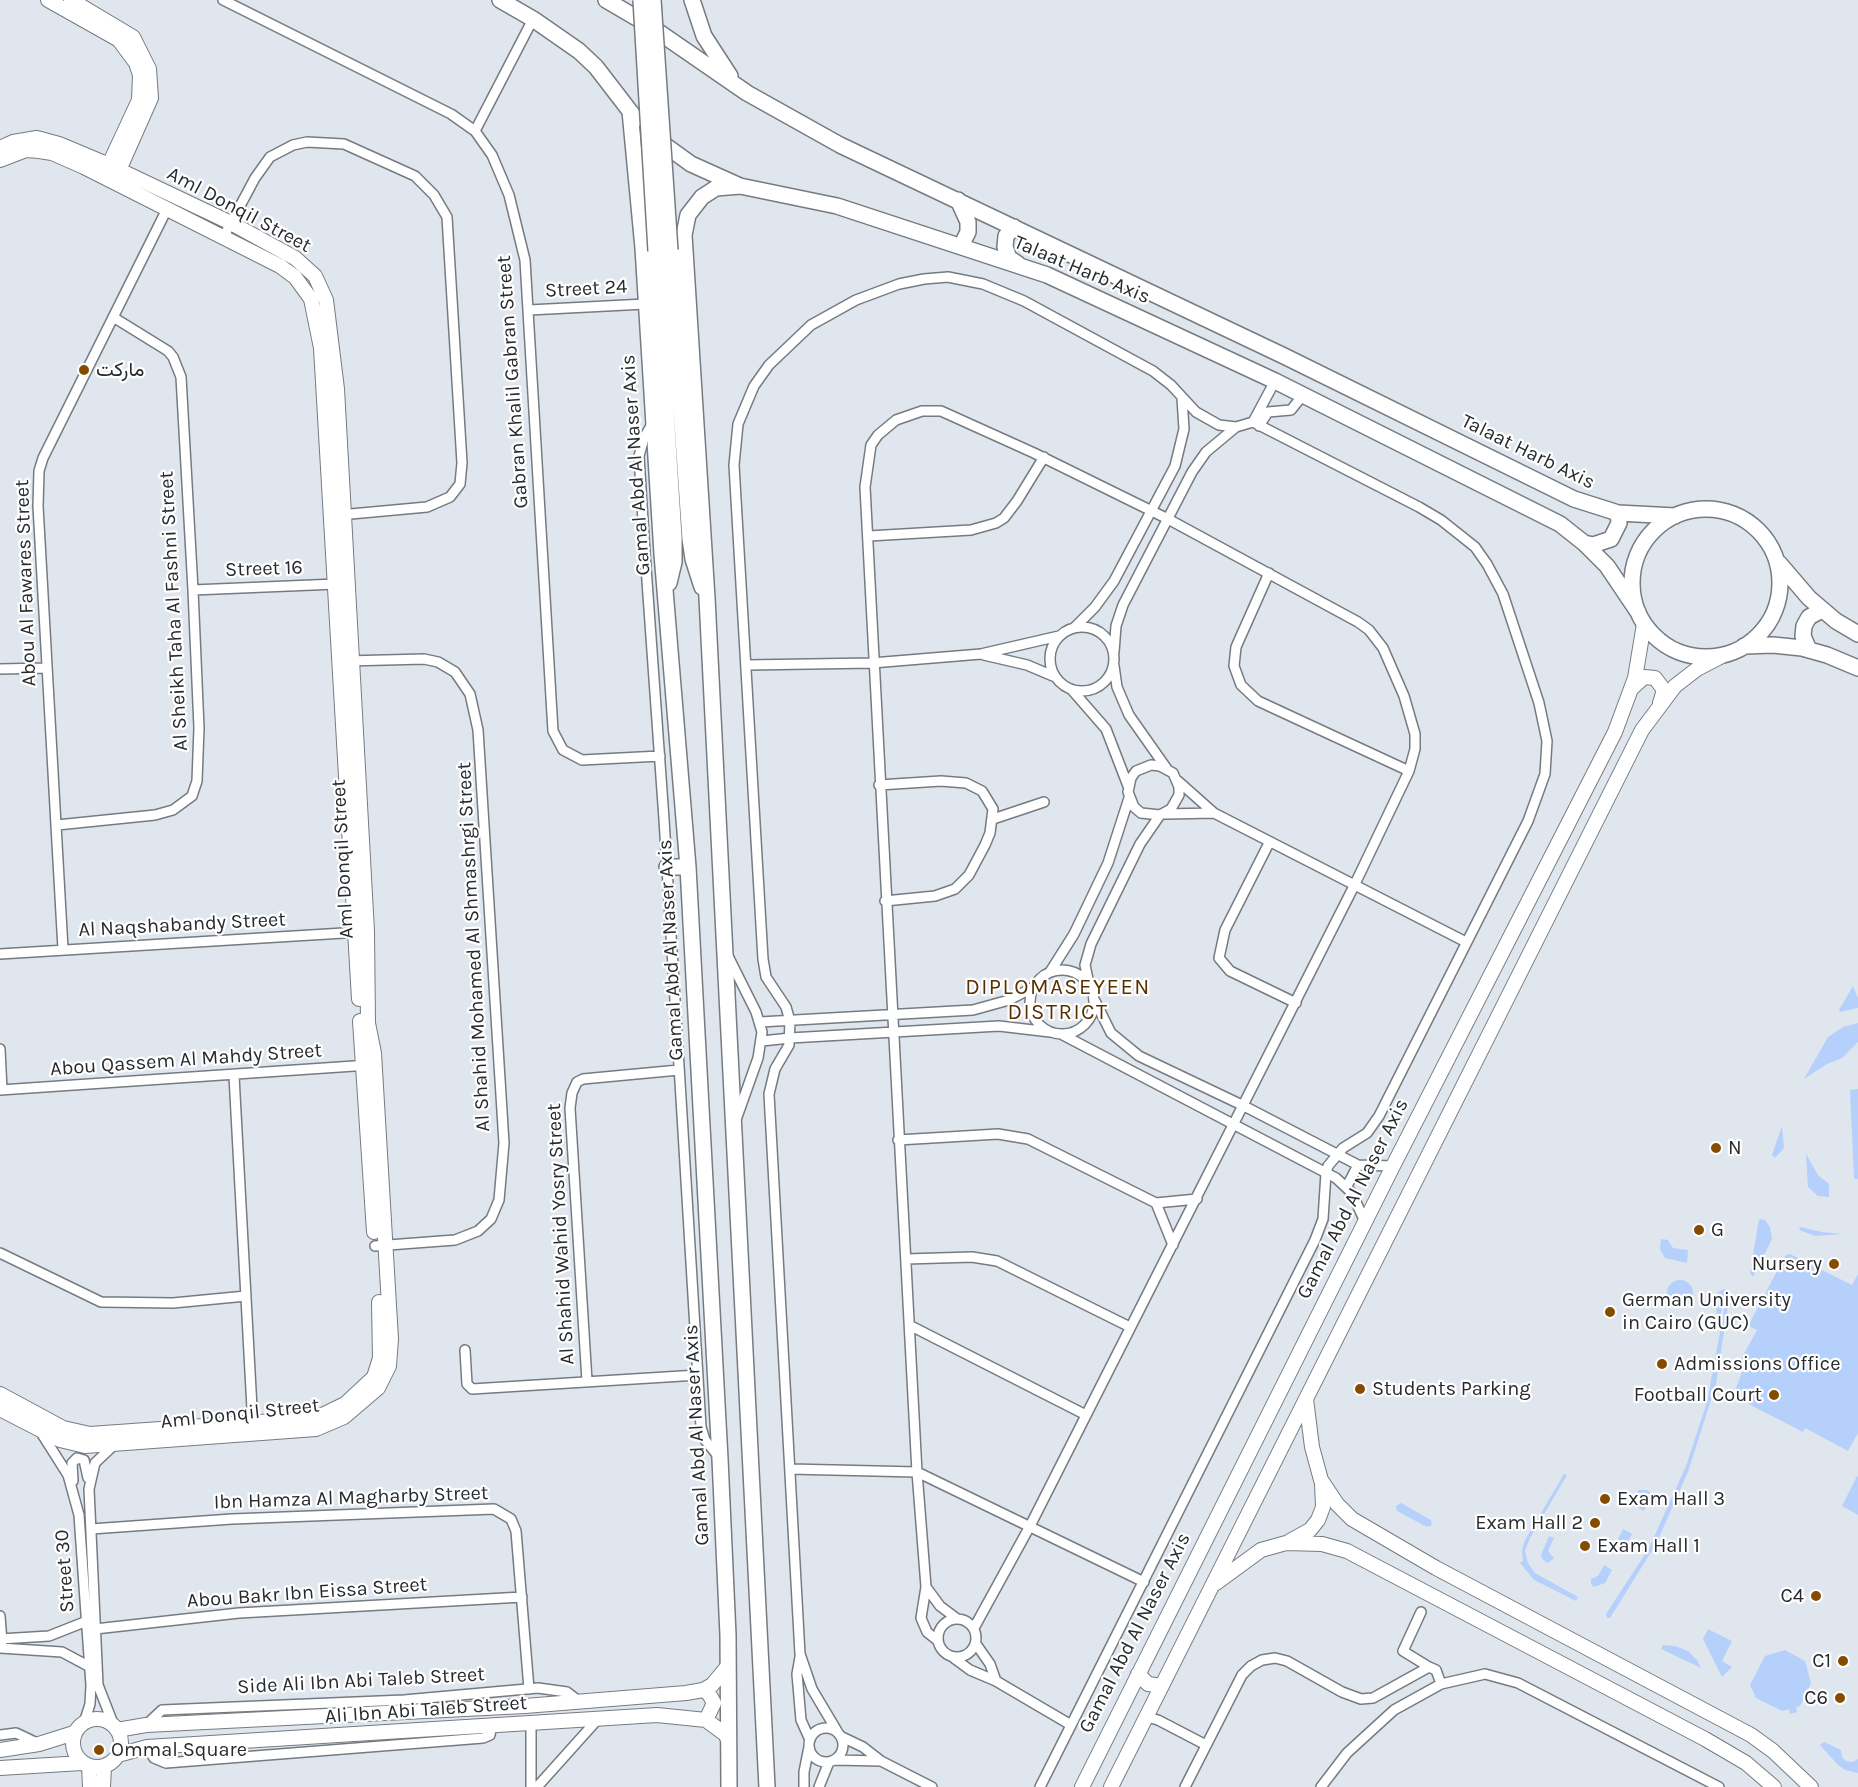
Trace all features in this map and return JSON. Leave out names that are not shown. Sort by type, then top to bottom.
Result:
[{"type":"main road","points":[[48,0],[68,3],[119,40],[136,63],[141,75],[139,100],[111,173]]},
{"type":"main road","name":"Talaat Harb Axis","points":[[500,0],[533,19],[579,51],[596,67],[630,111],[668,149],[699,169],[740,186],[837,206],[1019,265],[1082,289],[1275,381],[1531,507],[1560,524],[1584,543],[1607,566],[1641,618]]},
{"type":"main road","name":"Talaat Harb Axis","points":[[606,0],[647,24],[747,93],[840,146],[958,200],[1574,499],[1618,513],[1647,517],[1675,516]]},
{"type":"main road","points":[[640,0],[691,549],[699,579],[708,598]]},
{"type":"main road","points":[[653,0],[674,537],[674,562],[666,591]]},
{"type":"main road","points":[[692,0],[711,48],[727,72],[747,93]]},
{"type":"main road","name":"Gamal Abd Al Naser Axis","points":[[630,111],[640,210],[653,422],[688,867],[720,1459],[729,1787]]},
{"type":"main road","name":"Aml Donqil Street","points":[[0,148],[13,142],[37,138],[59,144],[167,208],[287,270],[311,299],[321,348],[337,515],[368,1023],[368,1065],[380,1246],[391,1355],[382,1383],[356,1409],[328,1426],[308,1431],[253,1429],[90,1434],[63,1428],[0,1394]]},
{"type":"main road","name":"Aml Donqil Street","points":[[0,160],[19,152],[39,150],[111,173],[231,223],[305,265],[315,276],[326,300],[337,389],[336,584],[346,661]]},
{"type":"main road","points":[[740,186],[709,192],[696,202],[688,215],[684,235],[708,598],[767,1787]]},
{"type":"main road","points":[[958,200],[968,222],[968,232],[961,246]]},
{"type":"main road","points":[[640,210],[651,204],[665,202],[678,206],[688,215]]},
{"type":"main road","points":[[1014,227],[1006,236],[1005,248],[1009,258],[1019,265]]},
{"type":"main road","points":[[1722,656],[1697,657],[1673,650],[1653,635],[1641,618],[1632,586],[1636,559],[1655,529],[1675,516],[1709,509],[1733,514],[1754,527],[1763,536],[1775,558],[1797,586],[1822,610],[1858,634]]},
{"type":"main road","points":[[1584,543],[1603,544],[1611,539],[1617,532],[1618,513]]},
{"type":"main road","points":[[1113,1785],[1642,730],[1660,703],[1686,677],[1744,646],[1763,630],[1775,608],[1780,583],[1775,558]]},
{"type":"main road","points":[[1809,650],[1803,636],[1804,626],[1813,614],[1822,610]]},
{"type":"main road","name":"Gamal Abd Al Naser Axis","points":[[1082,1787],[1393,1166],[1610,741],[1632,688],[1641,618]]},
{"type":"main road","points":[[1744,646],[1773,645],[1809,650],[1858,668]]},
{"type":"main road","points":[[1632,688],[1644,677],[1655,678],[1664,690],[1660,703]]},
{"type":"main road","points":[[667,867],[688,867]]},
{"type":"main road","points":[[1334,1284],[1357,1296]]},
{"type":"main road","points":[[1212,1586],[1261,1550],[1286,1543],[1304,1534],[1318,1520],[1323,1507],[1322,1480],[1312,1447],[1306,1398]]},
{"type":"main road","name":"Aml Donqil Street","points":[[0,1409],[71,1444],[113,1446],[253,1429]]},
{"type":"main road","points":[[1322,1480],[1337,1504],[1352,1519],[1436,1568],[1751,1735],[1780,1757],[1812,1787]]},
{"type":"main road","points":[[1286,1543],[1311,1542],[1335,1547],[1424,1591],[1705,1739],[1746,1763],[1774,1787]]},
{"type":"main road","points":[[1424,1591],[1436,1568]]},
{"type":"main road","points":[[727,1667],[703,1690],[709,1694],[714,1703],[706,1720],[725,1734],[729,1741]]},
{"type":"main road","points":[[1138,1674],[1148,1684],[1162,1686]]},
{"type":"main road","name":"Ali Ibn Abi Taleb Street","points":[[115,1728],[232,1713],[404,1706],[470,1708],[580,1702],[703,1690]]},
{"type":"main road","points":[[469,1694],[470,1708]]},
{"type":"main road","points":[[1121,1708],[1146,1717]]},
{"type":"main road","name":"Ali Ibn Abi Taleb Street","points":[[118,1755],[147,1747],[657,1715],[706,1720]]},
{"type":"main road","points":[[0,1749],[39,1744],[100,1719],[115,1728],[120,1738],[118,1755],[104,1767],[103,1787]]},
{"type":"main road","points":[[146,1725],[147,1747]]},
{"type":"main road","points":[[79,1728],[73,1750],[86,1765],[90,1787]]},
{"type":"main road","points":[[0,1768],[86,1765],[104,1767]]},
{"type":"street","name":"Gabran Khalil Gabran Street","points":[[223,0],[432,104],[476,131],[498,166],[516,220],[525,260],[556,742],[572,757],[582,760],[660,756]]},
{"type":"street","points":[[476,131],[533,19]]},
{"type":"street","points":[[224,236],[270,157],[292,145],[307,142],[344,144],[415,176],[434,195],[447,217],[462,463],[460,484],[450,497],[427,507],[337,515]]},
{"type":"street","name":"Abou Al Fawares Street","points":[[63,949],[38,506],[39,471],[43,458],[167,208]]},
{"type":"street","points":[[819,1787],[832,1761],[843,1750],[839,1734],[812,1689],[801,1654],[769,1094],[775,1069],[790,1038],[790,1021],[786,1007],[766,977],[763,960],[734,465],[736,434],[745,404],[754,386],[786,346],[811,325],[856,300],[899,284],[924,279],[962,280],[1005,292],[1139,363],[1171,385],[1182,398],[1207,419],[1236,427],[1256,424],[1441,520],[1475,548],[1487,564],[1503,594],[1539,703],[1547,757],[1534,810],[1379,1116],[1367,1133],[1336,1154],[1326,1173],[1324,1210],[1315,1240],[1040,1787]]},
{"type":"street","name":"Street 24","points":[[529,310],[645,304]]},
{"type":"street","name":"Al Sheikh Taha Al Fashni Street","points":[[57,825],[155,815],[180,807],[192,796],[199,769],[193,590],[181,377],[168,351],[113,317]]},
{"type":"street","points":[[1256,424],[1275,381]]},
{"type":"street","points":[[1256,424],[1268,412],[1291,410],[1303,395]]},
{"type":"street","points":[[747,665],[872,663],[981,654],[1059,636],[1074,628],[1095,607],[1114,581],[1174,466],[1183,441],[1182,398]]},
{"type":"street","points":[[996,1680],[990,1664],[975,1644],[974,1628],[1030,1526],[1296,1003],[1409,771],[1415,749],[1412,725],[1394,672],[1376,638],[1345,613],[1168,519],[1044,457],[941,411],[922,411],[896,420],[878,435],[871,445],[866,466],[865,487],[869,536],[872,663],[898,1140],[911,1326],[916,1472],[926,1587],[921,1618],[927,1632],[937,1640],[940,1648],[951,1656],[976,1673],[996,1680],[1071,1725]]},
{"type":"street","points":[[653,422],[644,438],[639,456],[698,1375],[702,1434],[720,1459]]},
{"type":"street","points":[[1236,427],[1198,462],[1119,616],[1114,665],[1117,687],[1129,715],[1167,769],[1214,813],[1466,942]]},
{"type":"street","points":[[869,536],[971,530],[996,523],[1004,518],[1017,501],[1044,457]]},
{"type":"street","points":[[1269,573],[1236,647],[1234,666],[1241,686],[1258,701],[1409,771]]},
{"type":"street","name":"Street 16","points":[[193,590],[336,584]]},
{"type":"street","points":[[1074,628],[1084,627],[1103,635],[1114,652]]},
{"type":"street","points":[[1053,676],[1049,660],[1051,648],[1059,636]]},
{"type":"street","points":[[760,1022],[985,1008],[1009,1000],[1034,987],[1050,972],[1074,934],[1108,863],[1129,798],[1128,786],[1106,729],[1072,690],[1053,676],[1027,665],[981,654]]},
{"type":"street","name":"Al Shahid Mohamed Al Shmashrgi Street","points":[[346,661],[424,659],[438,662],[455,672],[470,694],[478,730],[502,1121],[502,1190],[495,1210],[485,1226],[471,1235],[455,1240],[380,1246]]},
{"type":"street","points":[[1072,690],[1081,692],[1099,687],[1111,674],[1114,665]]},
{"type":"street","points":[[0,669],[47,668]]},
{"type":"street","points":[[1128,786],[1136,771],[1143,767],[1151,765],[1167,769]]},
{"type":"street","points":[[1176,779],[1179,795],[1176,803],[1162,815],[1137,849],[1090,944],[1085,965],[1089,984],[1104,1024],[1128,1049],[1336,1154],[1358,1164],[1393,1166]]},
{"type":"street","points":[[879,785],[941,781],[966,783],[975,786],[988,799],[993,819],[985,846],[969,875],[955,889],[935,896],[885,901]]},
{"type":"street","points":[[1129,798],[1141,813],[1162,815],[1214,813]]},
{"type":"street","points":[[993,819],[1044,802]]},
{"type":"street","points":[[1269,843],[1225,930],[1220,958],[1230,971],[1296,1003]]},
{"type":"street","name":"Al Naqshabandy Street","points":[[0,954],[361,932]]},
{"type":"street","points":[[725,949],[760,1022],[762,1041],[733,1130]]},
{"type":"street","points":[[1050,972],[1071,971],[1089,984]]},
{"type":"street","points":[[1034,987],[1031,1008],[1034,1018],[1050,1032]]},
{"type":"street","points":[[762,1041],[1012,1026],[1061,1034],[1072,1033],[1089,1020],[1094,999]]},
{"type":"street","points":[[1061,1034],[1235,1123],[1326,1173],[1347,1186],[1365,1222]]},
{"type":"street","points":[[0,1049],[1,1090]]},
{"type":"street","name":"Abou Qassem Al Mahdy Street","points":[[1,1090],[234,1076],[368,1065]]},
{"type":"street","name":"Al Shahid Wahid Yosry Street","points":[[587,1381],[570,1108],[572,1093],[577,1082],[583,1079],[679,1070]]},
{"type":"street","points":[[234,1076],[253,1429]]},
{"type":"street","points":[[898,1140],[998,1134],[1016,1136],[1038,1144],[1156,1203],[1197,1199]]},
{"type":"street","points":[[1347,1186],[1358,1164]]},
{"type":"street","points":[[1156,1203],[1173,1245]]},
{"type":"street","points":[[0,1253],[101,1302],[173,1303],[246,1296]]},
{"type":"street","points":[[906,1259],[972,1257],[997,1261],[1130,1327]]},
{"type":"street","points":[[911,1326],[1086,1415]]},
{"type":"street","points":[[465,1350],[467,1384],[472,1389],[698,1375]]},
{"type":"street","name":"Street 30","points":[[36,1428],[56,1452],[72,1485],[79,1515],[92,1694],[79,1728]]},
{"type":"street","points":[[89,1481],[99,1458],[113,1446]]},
{"type":"street","points":[[72,1485],[72,1463],[77,1458],[84,1460],[89,1481]]},
{"type":"street","points":[[790,1469],[916,1472],[1144,1582]]},
{"type":"street","name":"Street 30","points":[[89,1481],[98,1690],[115,1728]]},
{"type":"street","name":"Ibn Hamza Al Magharby Street","points":[[91,1529],[232,1519],[494,1509],[506,1514],[514,1524],[530,1689]]},
{"type":"street","points":[[926,1587],[944,1610],[956,1618],[963,1619],[974,1628]]},
{"type":"street","name":"Abou Bakr Ibn Eissa Street","points":[[95,1629],[239,1613],[522,1597]]},
{"type":"street","points":[[1421,1612],[1403,1651],[1436,1670],[1441,1684]]},
{"type":"street","points":[[0,1616],[1,1643]]},
{"type":"street","points":[[937,1640],[942,1625],[956,1618]]},
{"type":"street","points":[[1,1643],[49,1636],[87,1621]]},
{"type":"street","points":[[1,1643],[62,1652],[90,1667]]},
{"type":"street","points":[[951,1656],[966,1655],[975,1644]]},
{"type":"street","points":[[801,1654],[797,1674],[801,1720],[816,1759],[881,1761]]},
{"type":"street","points":[[1185,1787],[1242,1675],[1262,1660],[1287,1661],[1342,1692],[1361,1699],[1373,1698],[1429,1667]]},
{"type":"street","points":[[1321,1787],[1347,1753],[1377,1723],[1394,1710],[1441,1684],[1467,1676],[1485,1674],[1510,1680],[1719,1787]]},
{"type":"street","name":"Side Ali Ibn Abi Taleb Street","points":[[404,1706],[469,1694],[530,1689],[560,1690],[580,1702]]},
{"type":"street","points":[[1146,1717],[1158,1720],[1206,1745]]},
{"type":"street","points":[[537,1787],[597,1719]]},
{"type":"street","points":[[531,1723],[531,1787]]},
{"type":"street","points":[[804,1787],[809,1744],[813,1734],[824,1728],[853,1741],[881,1761],[932,1787]]},
{"type":"street","points":[[0,1735],[16,1733],[39,1744]]},
{"type":"shaded area","points":[[1853,986],[1858,998],[1858,1008],[1840,1012],[1839,1010]]},
{"type":"shaded area","points":[[1858,1023],[1858,1042],[1842,1058],[1827,1064],[1804,1079],[1828,1037],[1843,1027]]},
{"type":"shaded area","points":[[1858,1089],[1858,1179],[1854,1179],[1850,1090]]},
{"type":"shaded area","points":[[1782,1126],[1784,1148],[1775,1158],[1772,1155]]},
{"type":"shaded area","points":[[1806,1154],[1818,1175],[1829,1184],[1829,1197],[1818,1196],[1808,1187]]},
{"type":"shaded area","points":[[1759,1219],[1765,1220],[1770,1227],[1772,1239],[1753,1277],[1750,1273]]},
{"type":"shaded area","points":[[1800,1227],[1844,1234],[1815,1236],[1799,1230]]},
{"type":"shaded area","points":[[1661,1239],[1668,1240],[1673,1248],[1688,1250],[1687,1263],[1665,1258],[1660,1249]]},
{"type":"shaded area","points":[[1790,1254],[1852,1285],[1858,1274],[1858,1433],[1848,1451],[1805,1428],[1803,1432],[1733,1396],[1745,1364],[1740,1361],[1757,1330],[1748,1326],[1785,1256]]},
{"type":"shaded area","points":[[1680,1280],[1689,1284],[1693,1293],[1689,1302],[1680,1306],[1671,1302],[1667,1293],[1671,1284]]},
{"type":"shaded area","points":[[1725,1289],[1727,1291],[1718,1324],[1715,1298],[1718,1292]]},
{"type":"shaded area","points":[[1730,1293],[1716,1384],[1688,1472],[1656,1544],[1610,1618],[1607,1618],[1606,1614],[1649,1548],[1686,1466],[1707,1402],[1725,1305]]},
{"type":"shaded area","points":[[1564,1474],[1567,1475],[1530,1538],[1525,1551],[1528,1563],[1535,1573],[1578,1597],[1576,1601],[1534,1580],[1520,1563],[1523,1561],[1522,1550],[1525,1540]]},
{"type":"shaded area","points":[[1858,1477],[1858,1515],[1842,1506]]},
{"type":"shaded area","points":[[1638,1490],[1647,1490],[1651,1493],[1644,1511],[1635,1506],[1640,1498]]},
{"type":"shaded area","points":[[1401,1503],[1431,1520],[1432,1525],[1427,1527],[1397,1511],[1396,1506]]},
{"type":"shaded area","points":[[1623,1529],[1632,1534],[1625,1547],[1616,1543]]},
{"type":"shaded area","points":[[1549,1536],[1554,1538],[1548,1551],[1554,1558],[1548,1563],[1542,1559],[1541,1555]]},
{"type":"shaded area","points":[[1604,1565],[1612,1570],[1605,1583],[1594,1587],[1591,1579],[1598,1576]]},
{"type":"shaded area","points":[[1708,1629],[1732,1641],[1722,1661],[1732,1667],[1722,1677],[1703,1639]]},
{"type":"shaded area","points":[[1663,1645],[1675,1646],[1688,1651],[1701,1668],[1661,1649]]},
{"type":"shaded area","points":[[1785,1650],[1805,1661],[1811,1683],[1800,1706],[1796,1707],[1797,1712],[1790,1714],[1789,1709],[1782,1711],[1756,1698],[1750,1685],[1765,1656]]},
{"type":"shaded area","points":[[1824,1742],[1841,1750],[1842,1757],[1846,1761],[1853,1762],[1858,1759],[1858,1773],[1845,1770],[1838,1765],[1820,1745]]},
{"type":"place","name":"ماركت","points":[[84,370]]},
{"type":"place","name":"N","points":[[1716,1148]]},
{"type":"place","name":"G","points":[[1699,1230]]},
{"type":"place","name":"Nursery","points":[[1834,1264]]},
{"type":"place","name":"German University in Cairo (GUC)","points":[[1610,1312]]},
{"type":"place","name":"Admissions Office","points":[[1662,1364]]},
{"type":"place","name":"Students Parking","points":[[1360,1389]]},
{"type":"place","name":"Football Court","points":[[1774,1395]]},
{"type":"place","name":"Exam Hall 3","points":[[1605,1499]]},
{"type":"place","name":"Exam Hall 2","points":[[1595,1523]]},
{"type":"place","name":"Exam Hall 1","points":[[1585,1546]]},
{"type":"place","name":"C4","points":[[1816,1596]]},
{"type":"place","name":"C1","points":[[1843,1661]]},
{"type":"place","name":"C6","points":[[1840,1698]]},
{"type":"place","name":"Ommal Square","points":[[99,1750]]},
{"type":"district","name":"DIPLOMASEYEEN DISTRICT","points":[[1058,1000]]}]
